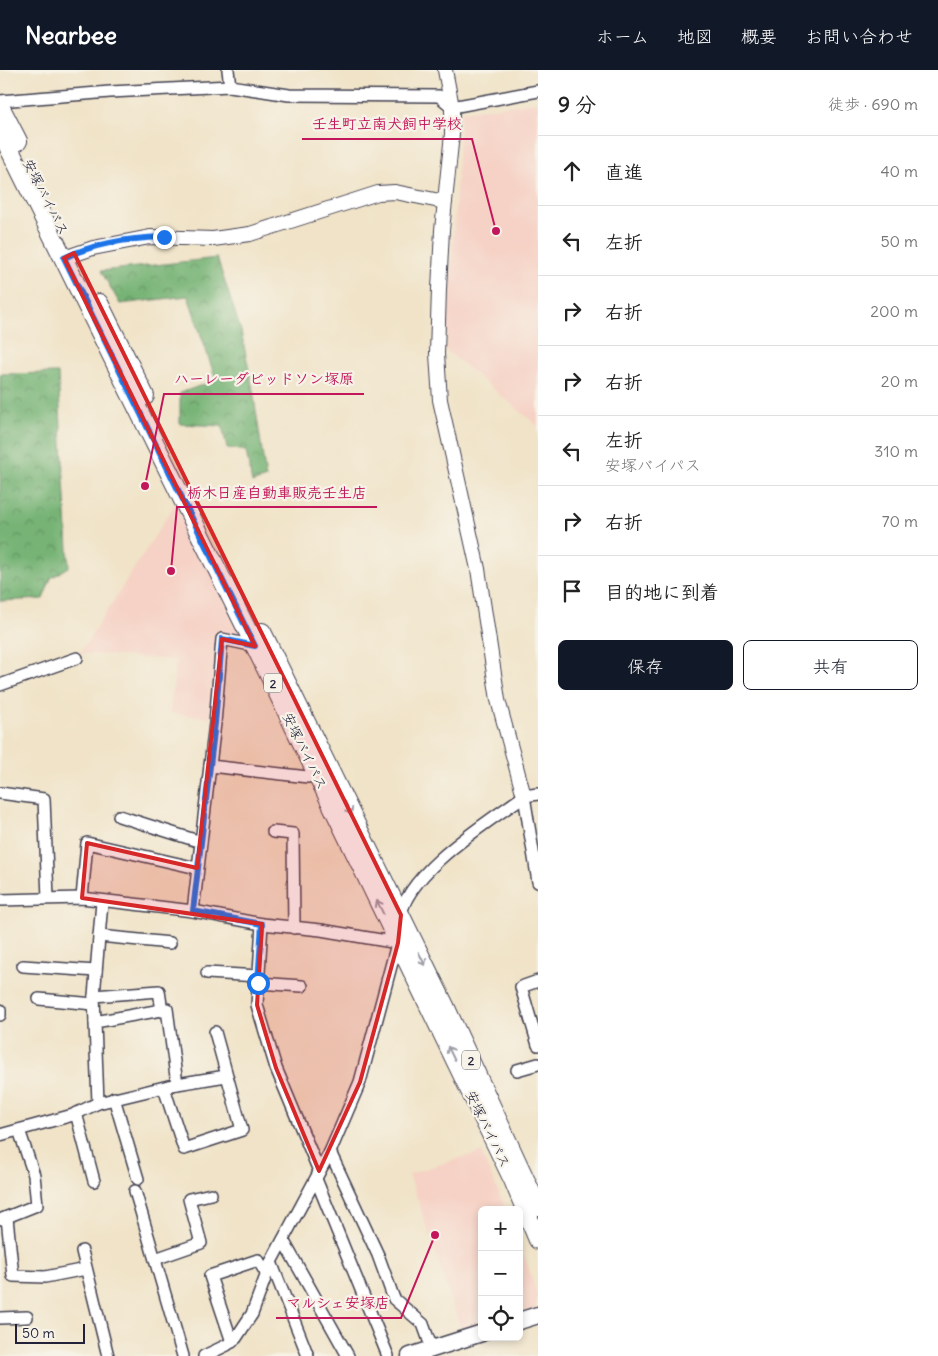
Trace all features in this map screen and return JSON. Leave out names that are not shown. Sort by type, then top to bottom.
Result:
[{"type":"main road","name":"安塚バイパス","points":[[0,106],[69,256],[255,646],[513,1180],[538,1240]]},
{"type":"main road","name":"安塚バイパス","points":[[0,130],[69,256],[400,915],[445,1006],[538,1207]]},
{"type":"main road","points":[[523,1320],[538,1315]]},
{"type":"main road","points":[[410,1356],[478,1334]]},
{"type":"street","points":[[228,70],[230,86]]},
{"type":"street","points":[[445,70],[452,106],[450,162],[444,202],[437,347],[440,400],[478,569],[498,700],[524,796],[538,882]]},
{"type":"street","points":[[0,101],[110,92],[230,86],[289,95],[439,96],[452,106],[538,91]]},
{"type":"street","points":[[69,256],[150,237],[213,239],[250,234],[378,193],[395,192],[444,202]]},
{"type":"street","points":[[193,911],[210,766],[222,639],[255,646]]},
{"type":"street","points":[[0,685],[77,658]]},
{"type":"street","points":[[210,766],[308,777]]},
{"type":"street","points":[[0,793],[44,799],[48,898]]},
{"type":"street","points":[[204,1356],[232,1342],[252,1314],[271,1262],[330,1152],[360,1082],[398,943],[400,915],[412,888],[448,851],[524,796],[538,794]]},
{"type":"street","points":[[119,816],[201,842]]},
{"type":"street","points":[[273,832],[293,834],[294,928]]},
{"type":"street","points":[[82,898],[87,843],[197,868]]},
{"type":"street","points":[[0,900],[82,898],[102,902],[193,911],[262,924],[321,930],[398,943]]},
{"type":"street","points":[[98,1103],[94,1000],[102,902]]},
{"type":"street","points":[[262,924],[257,1005],[276,1068],[388,1356]]},
{"type":"street","points":[[99,936],[170,943]]},
{"type":"street","points":[[23,966],[96,972]]},
{"type":"street","points":[[207,973],[302,986]]},
{"type":"street","points":[[538,981],[520,987],[538,1045]]},
{"type":"street","points":[[39,999],[94,1000],[159,991],[162,1011]]},
{"type":"street","points":[[95,1022],[167,1009],[177,1084]]},
{"type":"street","points":[[0,1010],[0,1015]]},
{"type":"street","points":[[164,1088],[184,1148],[242,1130],[215,1032]]},
{"type":"street","points":[[517,1070],[538,1064]]},
{"type":"street","points":[[0,1135],[76,1113],[114,1098],[177,1084],[226,1076]]},
{"type":"street","points":[[114,1098],[138,1179]]},
{"type":"street","points":[[76,1113],[94,1181]]},
{"type":"street","points":[[19,1130],[34,1175],[37,1205],[4,1218],[13,1276],[45,1277],[86,1269]]},
{"type":"street","points":[[330,1152],[378,1255],[394,1299],[423,1324],[432,1349]]},
{"type":"street","points":[[135,1191],[183,1356]]},
{"type":"street","points":[[155,1258],[201,1243],[189,1199],[211,1194]]},
{"type":"street","points":[[283,1240],[348,1356]]},
{"type":"street","points":[[82,1251],[108,1356]]},
{"type":"street","points":[[232,1342],[210,1276],[258,1260],[266,1273]]},
{"type":"street","points":[[271,1262],[308,1356]]},
{"type":"street","points":[[0,1318],[27,1317]]},
{"type":"highlighted area","points":[[74,253],[401,915],[398,943],[360,1082],[319,1171],[276,1068],[257,1005],[262,924],[82,898],[87,843],[197,868],[222,639],[255,646],[64,258]]},
{"type":"shaded area","points":[[538,102],[538,426],[446,350],[461,112]]},
{"type":"shaded area","points":[[176,503],[246,640],[222,639],[211,718],[170,713],[176,660],[80,653]]},
{"type":"shaded area","points":[[481,1152],[504,1206],[478,1206],[478,1326],[462,1332],[409,1174]]},
{"type":"shaded area","points":[[523,1251],[537,1295],[535,1309],[523,1313]]},
{"type":"green space","points":[[217,258],[241,331],[253,390],[266,478],[252,483],[246,451],[227,448],[222,426],[180,424],[180,393],[216,380],[188,296],[120,304],[101,271]]},
{"type":"green space","points":[[58,373],[69,567],[51,578],[43,599],[0,601],[0,374]]},
{"type":"place","name":"壬生町立南犬飼中学校","points":[[496,231]]},
{"type":"place","name":"ハーレーダビッドソン塚原","points":[[145,486]]},
{"type":"place","name":"栃木日産自動車販売壬生店","points":[[171,571]]},
{"type":"place","name":"マルシェ安塚店","points":[[435,1235]]},
{"type":"route","points":[[164,237],[150,237],[121,242],[74,253],[64,258],[255,646],[222,639],[215,723],[193,911],[262,924],[258,983]]}]
